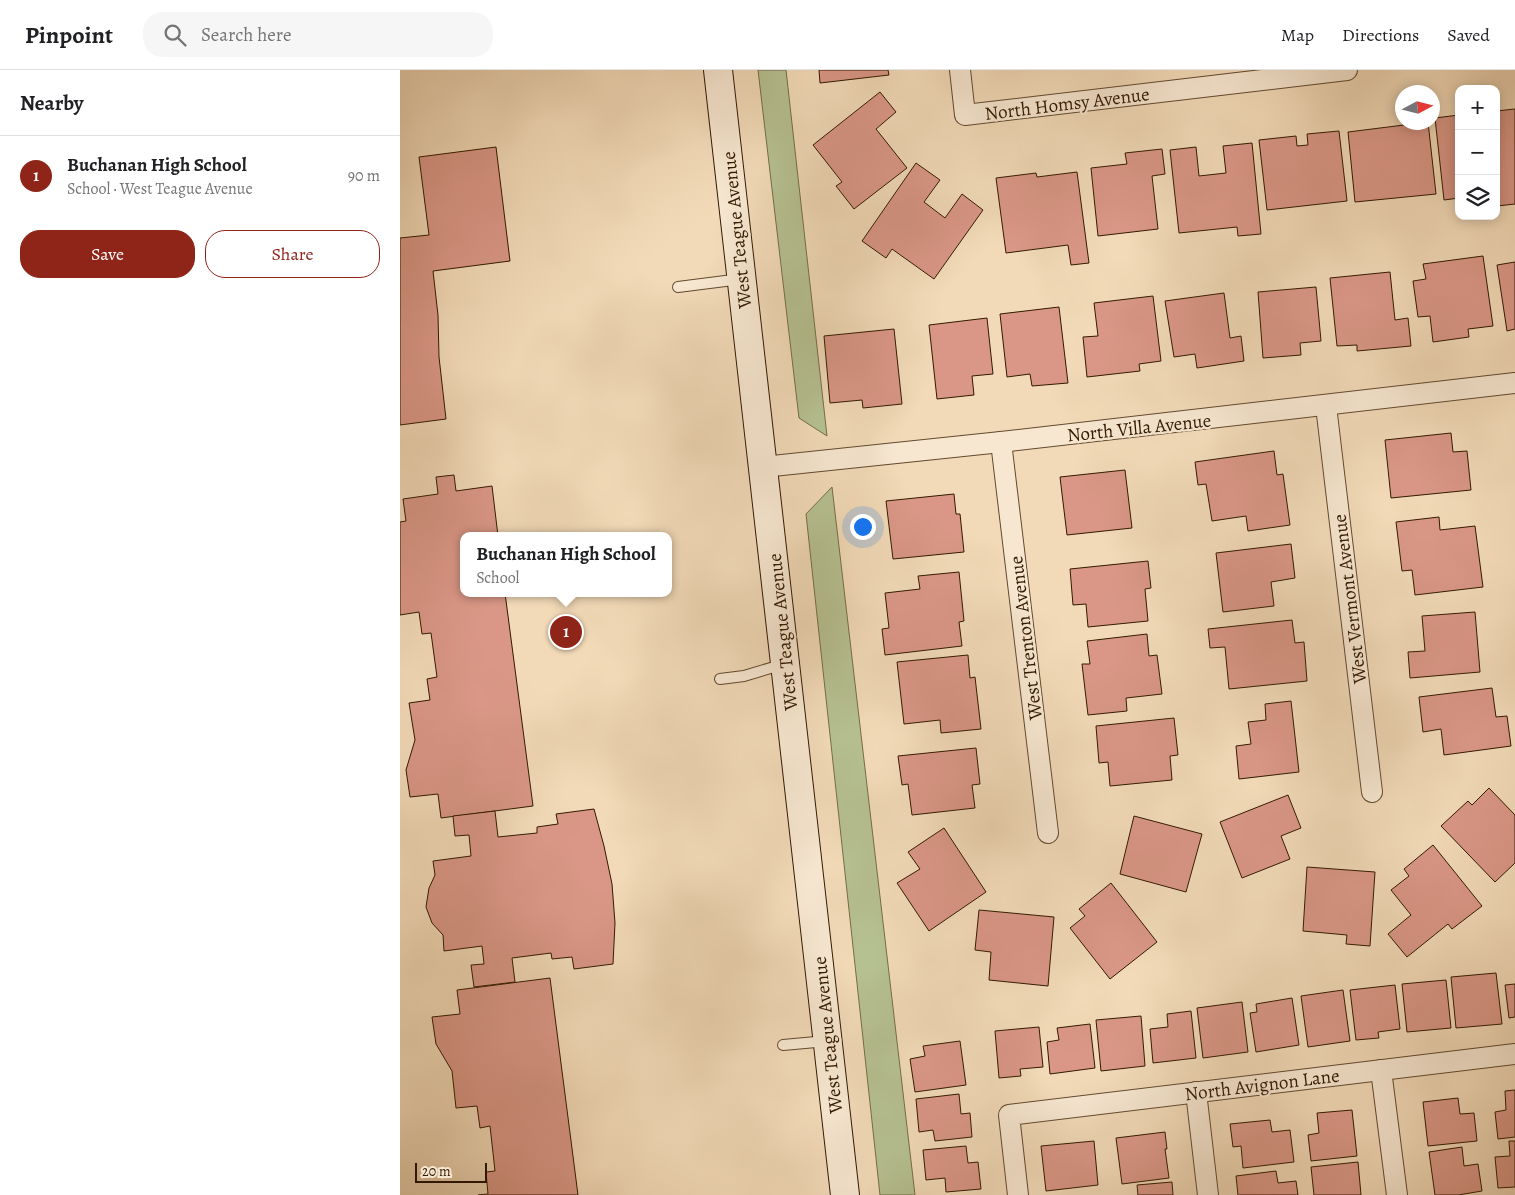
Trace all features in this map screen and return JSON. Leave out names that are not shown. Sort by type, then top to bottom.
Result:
[{"type":"street","name":"West Teague Avenue","points":[[718,70],[845,1195]]},
{"type":"street","name":"North Homsy Avenue","points":[[960,70],[965,115],[1307,72],[1347,70]]},
{"type":"street","name":"North Villa Avenue","points":[[763,467],[1326,406],[1515,383]]},
{"type":"street","name":"West Vermont Avenue","points":[[1326,406],[1372,792]]},
{"type":"street","name":"West Trenton Avenue","points":[[1001,442],[1048,833]]},
{"type":"street","name":"North Avignon Lane","points":[[1018,1195],[1009,1115],[1515,1054]]},
{"type":"street","points":[[1381,1070],[1397,1195]]},
{"type":"street","points":[[1196,1092],[1208,1195]]},
{"type":"lane","points":[[678,287],[742,279]]},
{"type":"lane","points":[[720,679],[744,676],[785,664]]},
{"type":"lane","points":[[783,1045],[828,1041]]},
{"type":"green space","points":[[758,70],[786,70],[827,436],[799,418]]},
{"type":"green space","points":[[832,487],[915,1195],[880,1195],[806,514]]},
{"type":"building","points":[[819,70],[888,70],[889,75],[820,83]]},
{"type":"building","points":[[880,92],[896,112],[876,129],[907,168],[854,209],[836,186],[842,182],[813,145]]},
{"type":"building","points":[[1515,109],[1515,204],[1500,206],[1500,130],[1500,111]]},
{"type":"building","points":[[1455,116],[1455,199],[1444,200],[1436,130],[1440,130],[1440,117]]},
{"type":"building","points":[[1395,126],[1395,130],[1429,130],[1436,194],[1355,202],[1348,132]]},
{"type":"building","points":[[1339,131],[1347,201],[1267,210],[1259,140],[1296,136],[1297,146],[1308,145],[1307,134]]},
{"type":"building","points":[[1252,143],[1261,234],[1238,236],[1237,227],[1179,233],[1170,150],[1196,147],[1199,176],[1226,173],[1223,146]]},
{"type":"building","points":[[496,147],[510,261],[433,271],[438,315],[439,357],[446,419],[400,425],[400,238],[429,235],[419,157]]},
{"type":"building","points":[[1162,149],[1165,174],[1152,176],[1158,229],[1098,236],[1091,168],[1127,164],[1125,153]]},
{"type":"building","points":[[916,163],[940,180],[924,202],[945,218],[962,194],[983,210],[934,279],[892,249],[886,258],[862,241]]},
{"type":"building","points":[[1077,172],[1089,263],[1071,265],[1068,245],[1006,253],[996,178],[1036,173],[1037,177]]},
{"type":"building","points":[[1483,256],[1493,326],[1468,329],[1469,337],[1433,342],[1430,316],[1418,317],[1413,281],[1426,279],[1423,264]]},
{"type":"building","points":[[1515,262],[1515,329],[1507,331],[1497,265]]},
{"type":"building","points":[[1390,272],[1395,320],[1408,318],[1411,346],[1357,351],[1357,345],[1337,346],[1330,278]]},
{"type":"building","points":[[1316,287],[1321,341],[1300,343],[1301,355],[1263,358],[1258,292]]},
{"type":"building","points":[[1224,293],[1230,338],[1241,336],[1244,361],[1197,368],[1195,354],[1174,357],[1165,301]]},
{"type":"building","points":[[1153,296],[1161,361],[1139,364],[1140,371],[1087,377],[1083,337],[1098,336],[1094,303]]},
{"type":"building","points":[[1059,307],[1068,383],[1032,386],[1030,374],[1007,377],[1000,314]]},
{"type":"building","points":[[987,318],[993,374],[972,376],[974,395],[937,399],[929,325]]},
{"type":"building","points":[[894,329],[902,404],[863,408],[862,400],[830,403],[824,336]]},
{"type":"building","points":[[1451,433],[1453,452],[1467,451],[1471,490],[1391,498],[1385,440]]},
{"type":"building","points":[[1274,451],[1277,475],[1283,474],[1290,525],[1248,531],[1246,516],[1212,521],[1206,484],[1198,485],[1195,462]]},
{"type":"building","points":[[1125,470],[1132,528],[1067,535],[1060,477]]},
{"type":"building","points":[[454,475],[456,491],[492,486],[498,532],[460,532],[460,597],[506,597],[533,806],[441,818],[438,794],[410,797],[406,770],[415,740],[409,703],[430,700],[427,679],[437,677],[431,633],[422,634],[419,612],[400,615],[400,522],[406,521],[403,499],[438,494],[436,477]]},
{"type":"building","points":[[954,494],[956,514],[960,514],[964,552],[893,559],[886,501]]},
{"type":"building","points":[[1439,517],[1440,530],[1475,526],[1483,587],[1415,595],[1412,570],[1402,571],[1396,522]]},
{"type":"building","points":[[1291,544],[1295,578],[1271,582],[1274,606],[1223,612],[1216,553]]},
{"type":"building","points":[[1148,561],[1151,588],[1145,589],[1148,621],[1088,627],[1086,604],[1073,605],[1070,569]]},
{"type":"building","points":[[959,572],[964,621],[959,622],[962,646],[885,655],[882,629],[889,628],[885,593],[920,589],[918,576]]},
{"type":"building","points":[[1475,612],[1480,672],[1410,678],[1408,652],[1425,651],[1422,616]]},
{"type":"building","points":[[1292,620],[1295,643],[1304,642],[1307,681],[1229,689],[1225,647],[1210,648],[1208,629]]},
{"type":"building","points":[[1147,634],[1149,656],[1157,655],[1162,694],[1126,698],[1127,711],[1088,715],[1082,664],[1090,664],[1087,641]]},
{"type":"building","points":[[968,655],[970,678],[975,677],[981,729],[941,733],[940,720],[904,724],[897,662]]},
{"type":"building","points":[[1492,688],[1496,717],[1507,716],[1511,746],[1444,755],[1441,729],[1423,732],[1419,697]]},
{"type":"building","points":[[1291,701],[1299,772],[1239,779],[1236,746],[1251,744],[1248,722],[1266,720],[1265,704]]},
{"type":"building","points":[[1174,718],[1178,755],[1170,756],[1172,780],[1110,786],[1108,762],[1099,763],[1096,726]]},
{"type":"building","points":[[976,748],[980,784],[972,785],[975,808],[912,815],[908,784],[902,785],[898,756]]},
{"type":"building","points":[[1489,788],[1515,815],[1515,863],[1495,882],[1441,826],[1468,801],[1472,805]]},
{"type":"building","points":[[1288,795],[1301,828],[1281,836],[1290,859],[1242,878],[1220,822]]},
{"type":"building","points":[[594,809],[612,884],[615,923],[613,964],[574,969],[572,957],[552,959],[551,953],[512,958],[515,982],[474,987],[471,965],[484,964],[482,946],[444,951],[443,935],[432,923],[426,907],[429,888],[435,875],[433,861],[471,856],[469,835],[455,836],[453,816],[495,811],[498,837],[537,833],[537,827],[558,824],[556,814]]},
{"type":"building","points":[[1134,816],[1202,834],[1186,892],[1120,874]]},
{"type":"building","points":[[944,828],[986,892],[929,931],[897,883],[920,869],[908,852]]},
{"type":"building","points":[[1433,845],[1482,906],[1452,929],[1448,924],[1407,957],[1388,934],[1411,915],[1391,890],[1409,876],[1404,869]]},
{"type":"building","points":[[1307,867],[1375,872],[1370,946],[1346,944],[1347,935],[1303,931]]},
{"type":"building","points":[[1111,883],[1157,942],[1110,979],[1070,928],[1085,916],[1079,909]]},
{"type":"building","points":[[979,910],[1054,917],[1048,986],[989,980],[991,952],[975,950]]},
{"type":"building","points":[[1496,973],[1502,1024],[1456,1028],[1451,977]]},
{"type":"building","points":[[550,978],[578,1195],[478,1195],[488,1194],[486,1172],[495,1171],[490,1126],[480,1128],[477,1106],[456,1108],[452,1071],[436,1044],[432,1017],[460,1014],[457,990]]},
{"type":"building","points":[[1446,980],[1451,1028],[1407,1032],[1402,984]]},
{"type":"building","points":[[1515,984],[1515,1017],[1509,1018],[1505,985]]},
{"type":"building","points":[[1395,985],[1400,1029],[1378,1032],[1379,1038],[1356,1040],[1350,990]]},
{"type":"building","points":[[1343,990],[1350,1041],[1308,1047],[1301,996]]},
{"type":"building","points":[[1292,998],[1299,1045],[1256,1052],[1250,1013],[1257,1012],[1256,1004]]},
{"type":"building","points":[[1242,1002],[1248,1052],[1203,1058],[1197,1008]]},
{"type":"building","points":[[1191,1011],[1196,1058],[1153,1063],[1150,1029],[1168,1027],[1167,1014]]},
{"type":"building","points":[[1141,1016],[1145,1066],[1101,1071],[1096,1020]]},
{"type":"building","points":[[1090,1024],[1095,1068],[1050,1074],[1047,1042],[1059,1040],[1057,1028]]},
{"type":"building","points":[[1039,1027],[1043,1067],[1020,1069],[1021,1076],[999,1078],[995,1031]]},
{"type":"building","points":[[960,1041],[966,1085],[915,1092],[910,1059],[925,1056],[923,1046]]},
{"type":"building","points":[[1515,1090],[1515,1137],[1498,1139],[1495,1112],[1506,1110],[1505,1091]]},
{"type":"building","points":[[959,1094],[961,1114],[970,1113],[972,1137],[935,1141],[933,1130],[919,1132],[916,1099]]},
{"type":"building","points":[[1458,1098],[1460,1114],[1474,1113],[1477,1141],[1428,1146],[1423,1102]]},
{"type":"building","points":[[1352,1110],[1357,1156],[1311,1161],[1308,1135],[1319,1133],[1317,1113]]},
{"type":"building","points":[[1270,1120],[1272,1132],[1290,1130],[1294,1162],[1243,1168],[1241,1146],[1233,1147],[1230,1124]]},
{"type":"building","points":[[1165,1132],[1169,1178],[1122,1184],[1116,1138]]},
{"type":"building","points":[[1094,1141],[1098,1185],[1046,1191],[1041,1146]]},
{"type":"building","points":[[1509,1141],[1515,1141],[1515,1187],[1498,1188],[1495,1157],[1510,1156]]},
{"type":"building","points":[[966,1146],[968,1163],[978,1162],[981,1189],[946,1192],[945,1178],[926,1180],[923,1150]]},
{"type":"building","points":[[1462,1147],[1464,1166],[1478,1164],[1482,1191],[1458,1195],[1435,1195],[1429,1152]]},
{"type":"building","points":[[1358,1162],[1361,1195],[1314,1195],[1311,1167]]},
{"type":"building","points":[[1276,1171],[1278,1183],[1296,1181],[1298,1195],[1238,1195],[1236,1176]]},
{"type":"building","points":[[1172,1182],[1173,1195],[1138,1195],[1137,1185]]},
{"type":"place","name":"Buchanan High School","points":[[566,632]]}]
